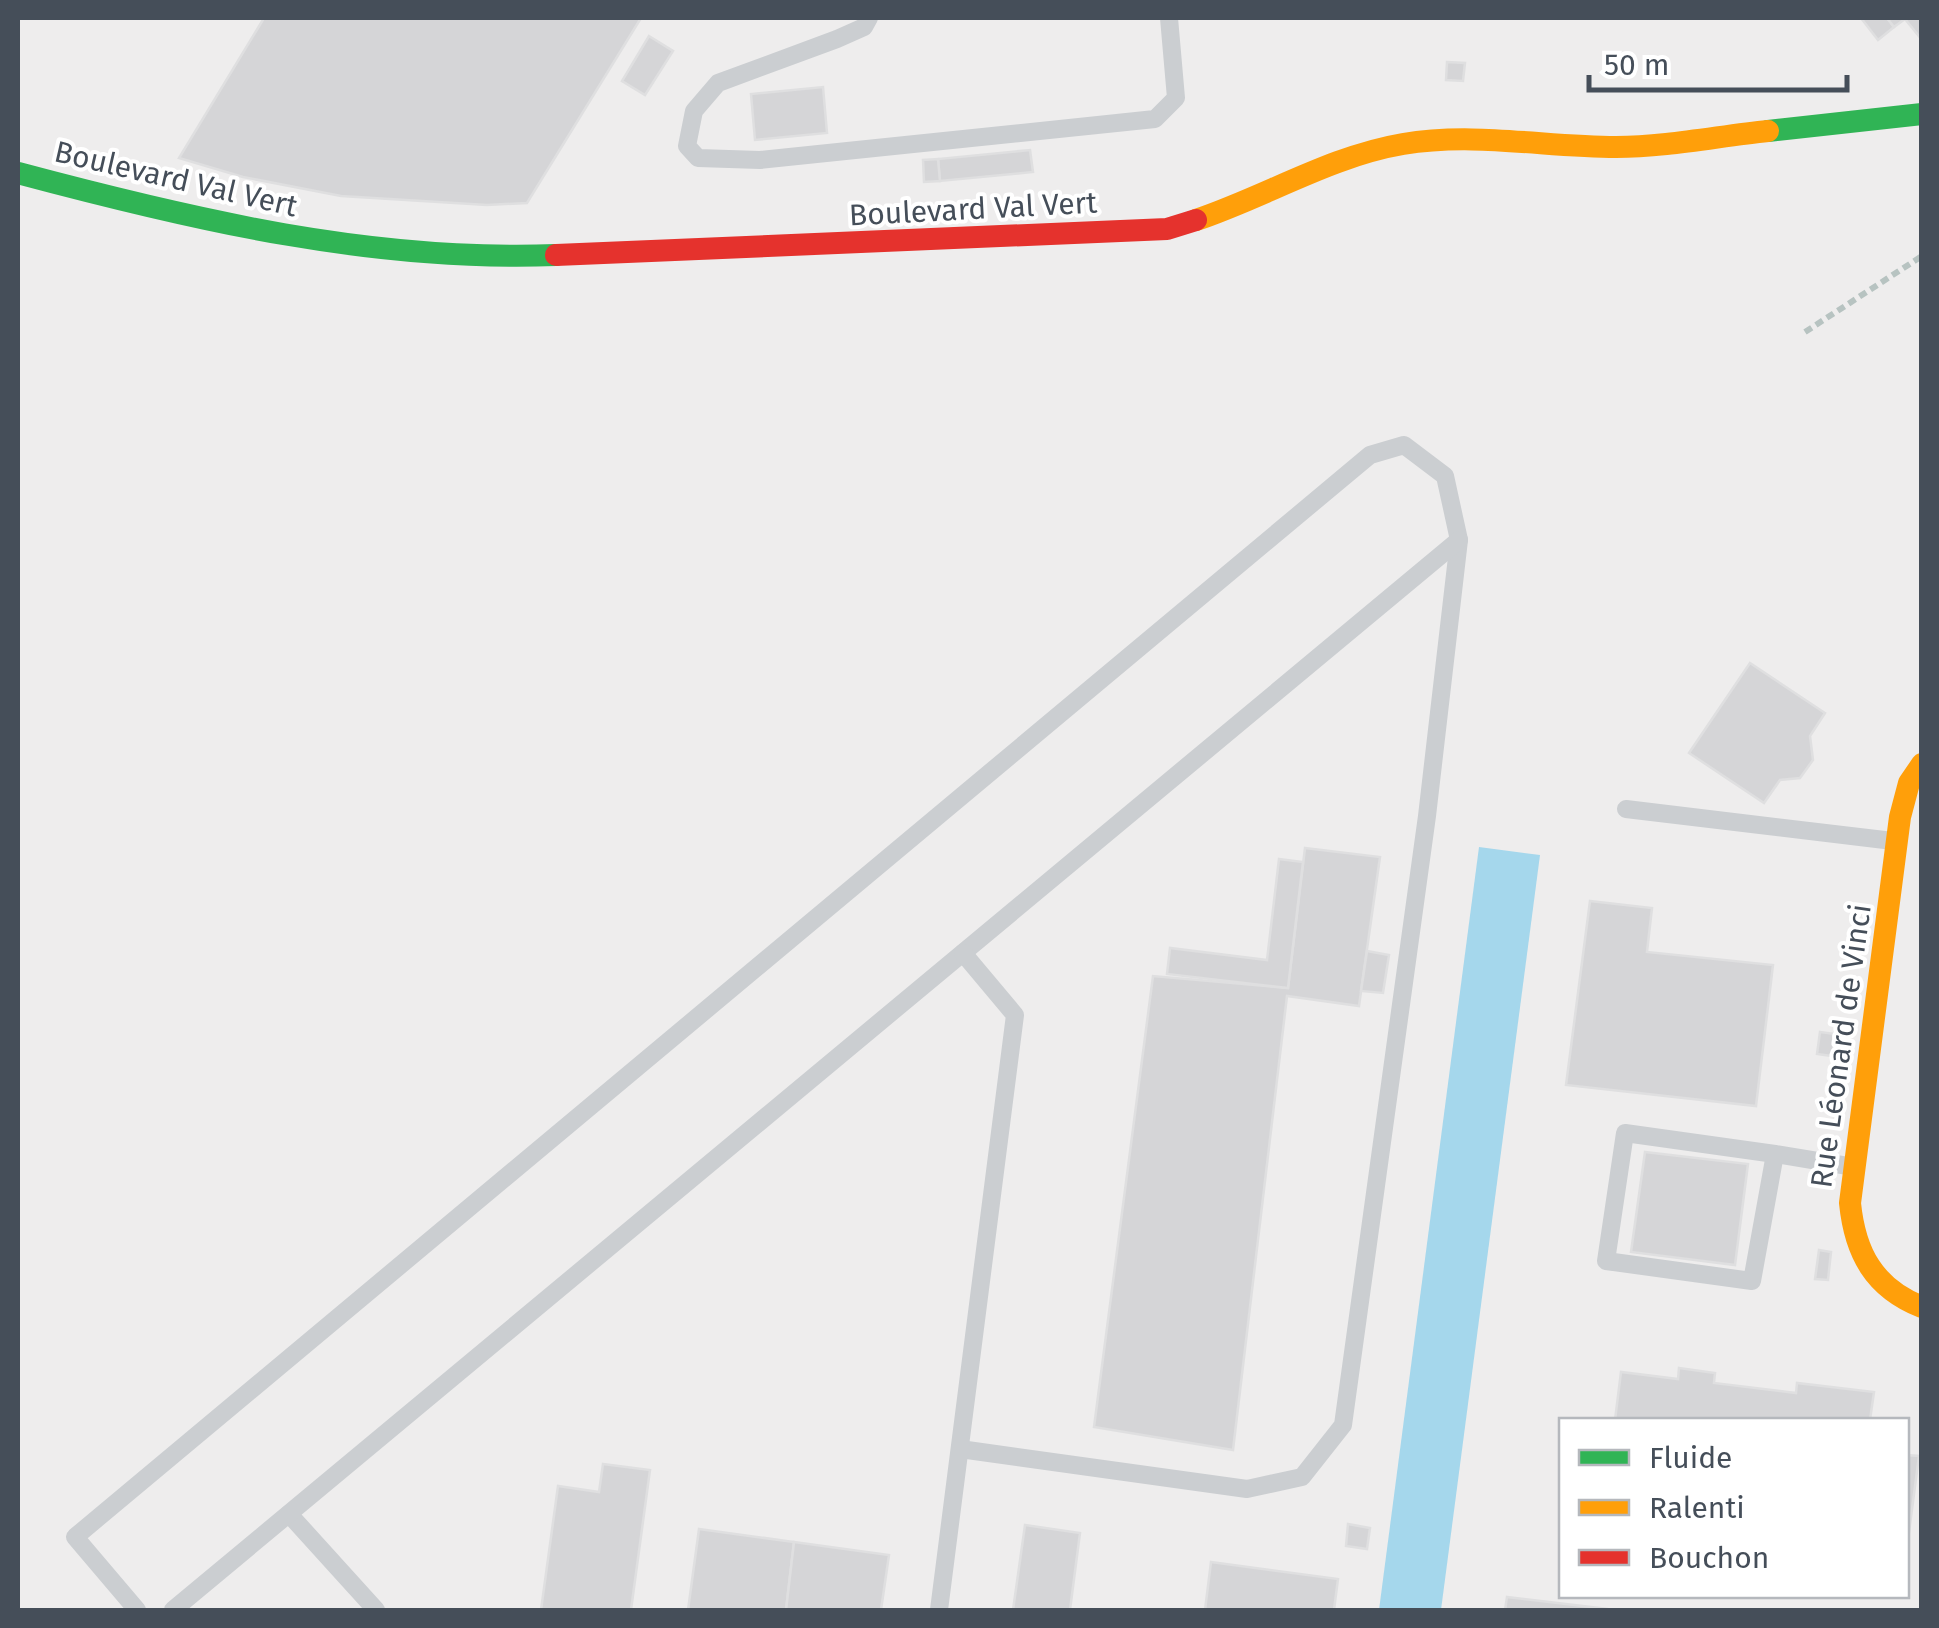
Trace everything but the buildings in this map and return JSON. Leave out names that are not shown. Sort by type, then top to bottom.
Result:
[{"type":"street","name":"Boulevard Val Vert","points":[[18,173],[134,204],[318,242],[524,256],[1167,229],[1253,201],[1351,157],[1403,144],[1459,138],[1619,147],[1922,114]]},
{"type":"street","name":"Rue Léonard de Vinci","points":[[1922,764],[1909,783],[1899,841],[1854,1167],[1852,1240],[1870,1273],[1901,1300],[1922,1307]]},
{"type":"lane","points":[[870,18],[864,26],[837,39],[718,83],[694,111],[687,146],[698,158],[760,160],[1155,119],[1176,98],[1177,68],[1169,18]]},
{"type":"lane","points":[[137,1610],[75,1536],[1370,455],[1404,446],[1445,476],[1459,540],[1427,816],[1344,1425],[1302,1477],[1248,1489],[960,1449]]},
{"type":"lane","points":[[173,1610],[1459,540]]},
{"type":"lane","points":[[1626,808],[1899,841]]},
{"type":"lane","points":[[939,1610],[1015,1015],[963,953]]},
{"type":"lane","points":[[1775,1154],[1752,1281],[1606,1261],[1625,1133],[1775,1154],[1854,1167]]},
{"type":"lane","points":[[288,1514],[376,1610]]},
{"type":"path","points":[[1805,332],[1922,256]]},
{"type":"water","points":[[1479,847],[1540,855],[1441,1610],[1379,1610]]},
{"type":"traffic: fast","points":[[1768,131],[1922,114]]},
{"type":"traffic: fast","points":[[18,173],[151,207],[352,245],[419,252],[556,255]]},
{"type":"traffic: slow","points":[[1196,220],[1324,167],[1403,144],[1456,139],[1635,147],[1768,131]]},
{"type":"traffic: slow","points":[[1922,764],[1909,783],[1900,817],[1850,1203],[1857,1238],[1870,1267],[1891,1290],[1922,1307]]},
{"type":"traffic: jam","points":[[556,255],[1167,229],[1196,220]]}]
